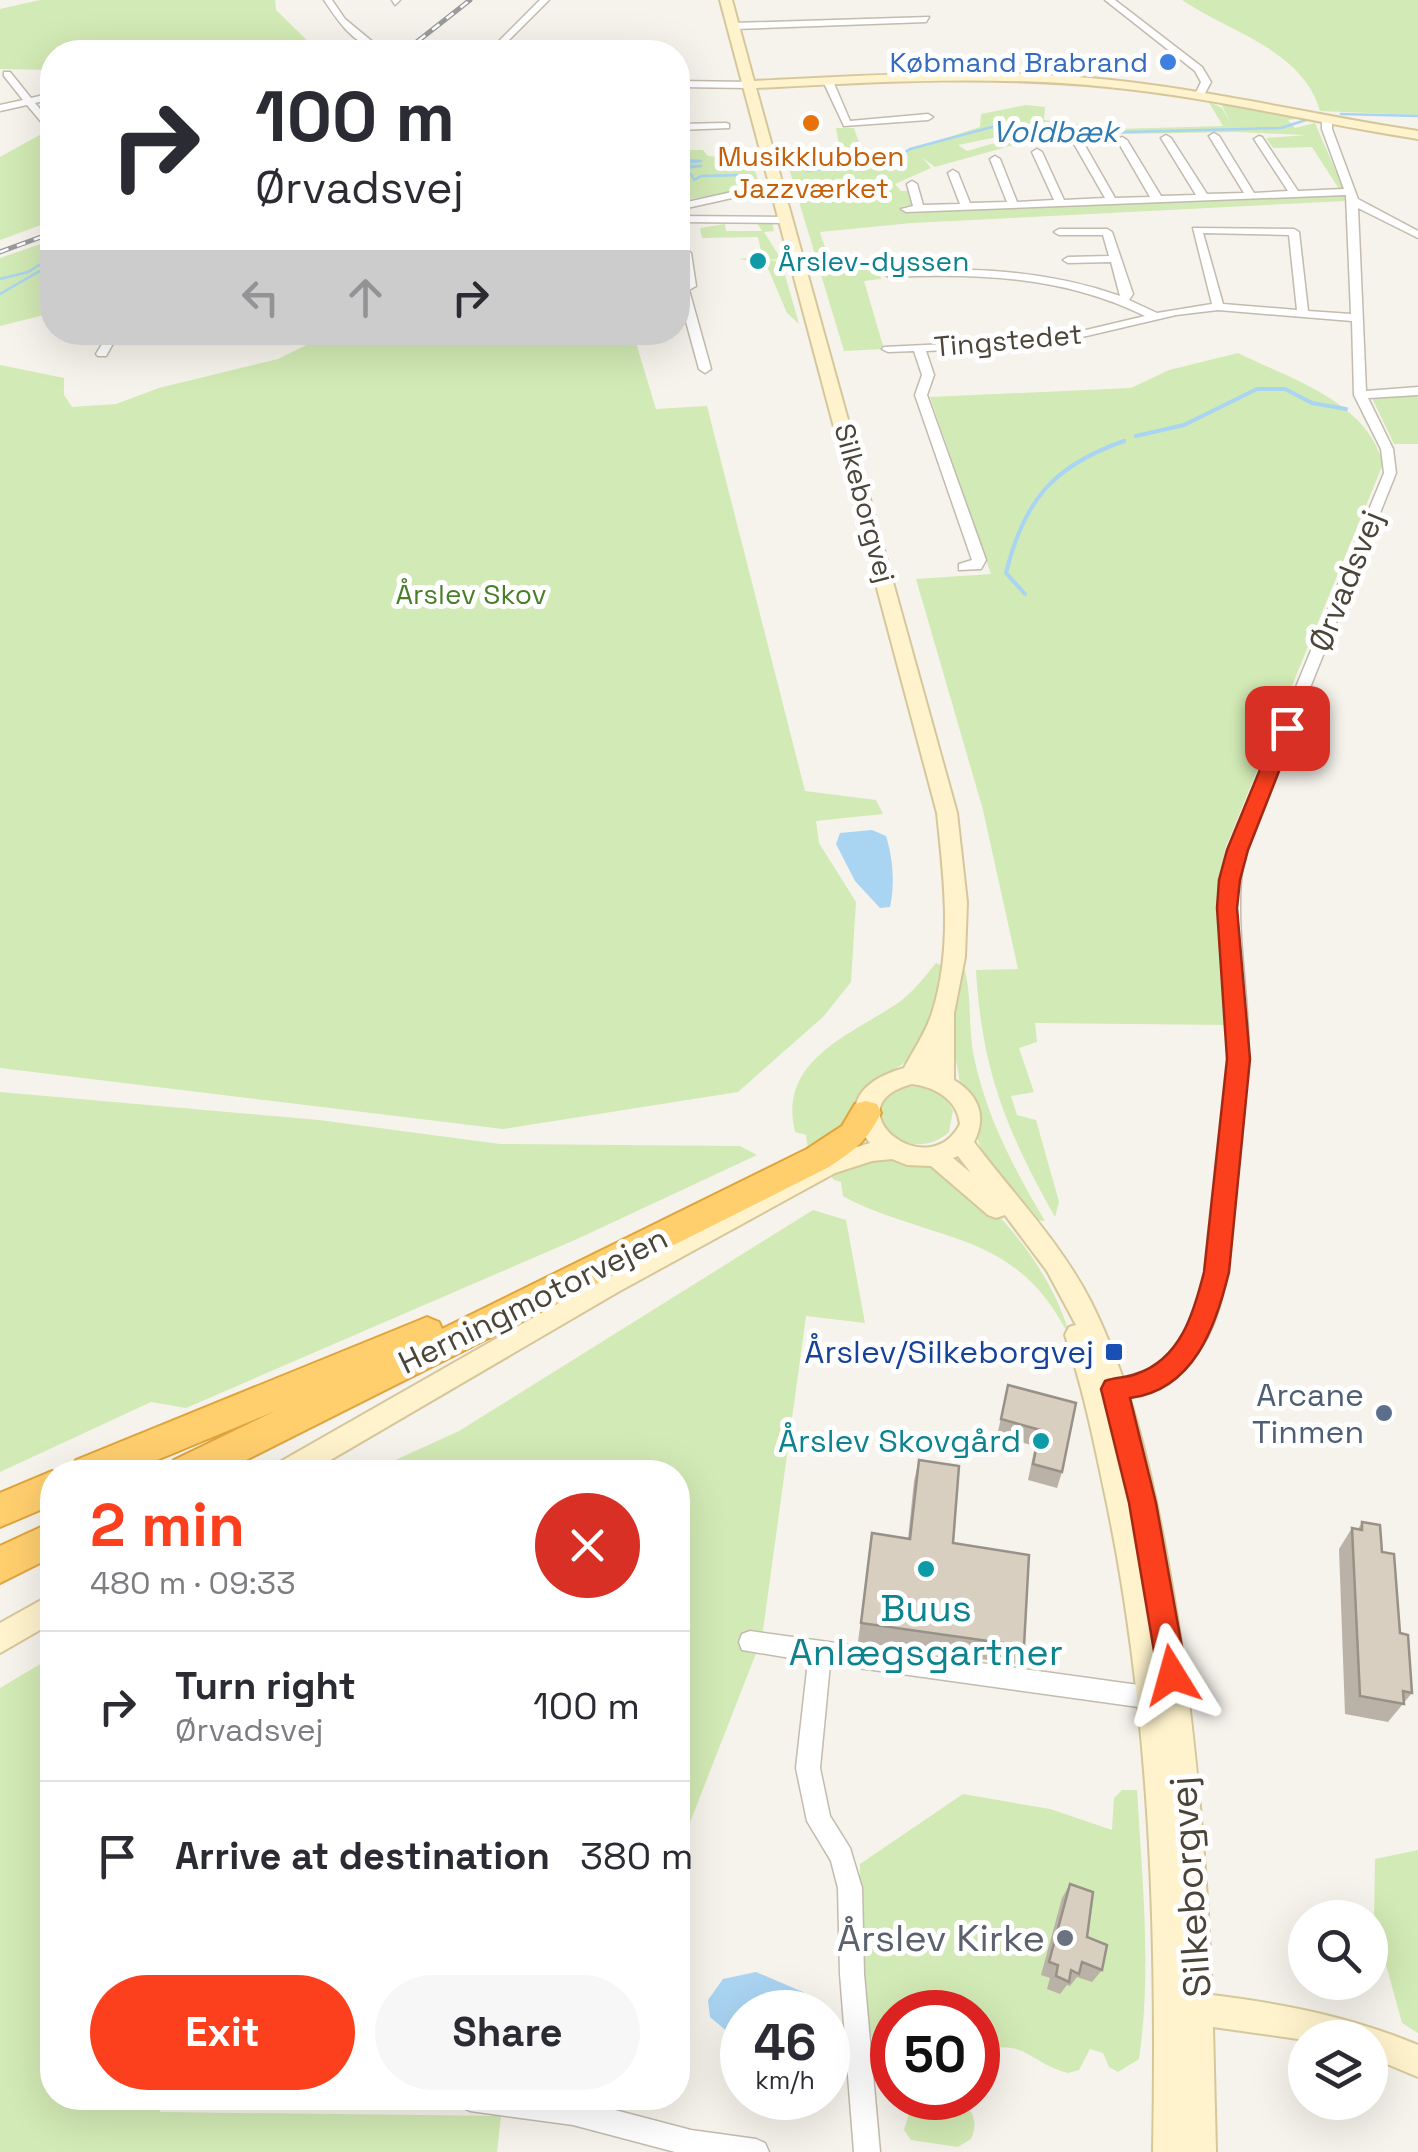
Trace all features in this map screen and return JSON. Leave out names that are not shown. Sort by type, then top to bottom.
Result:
[{"type":"highway","name":"Herningmotorvejen","points":[[211,1460],[844,1143],[858,1129],[866,1113]]},
{"type":"highway","points":[[118,1460],[666,1234]]},
{"type":"highway","points":[[0,1510],[40,1493]]},
{"type":"highway","points":[[0,1565],[40,1545]]},
{"type":"main road","name":"Silkeborgvej","points":[[726,0],[947,813],[958,902],[954,957],[943,1013],[943,1081]]},
{"type":"main road","points":[[750,85],[1004,77],[1107,83],[1200,95],[1418,134]]},
{"type":"main road","name":"Silkeborgvej","points":[[912,1074],[943,1013]]},
{"type":"main road","points":[[912,1074],[943,1081],[955,1088],[969,1109],[970,1120],[961,1142],[934,1156],[913,1156],[893,1150],[873,1134],[866,1113],[879,1086],[912,1074]]},
{"type":"main road","name":"Silkeborgvej","points":[[961,1142],[1052,1259],[1079,1304],[1105,1390],[1136,1572],[1164,1700],[1165,1822],[1198,2152]]},
{"type":"main road","name":"Herningmotorvejen","points":[[308,1460],[752,1206],[842,1162],[872,1151],[893,1150]]},
{"type":"main road","name":"Silkeborgvej","points":[[934,1156],[990,1202],[1049,1274],[1105,1390]]},
{"type":"main road","points":[[0,1639],[40,1615]]},
{"type":"main road","name":"Silkeborgvej","points":[[1170,2152],[1186,2007]]},
{"type":"main road","points":[[1186,2007],[1288,2021]]},
{"type":"main road","points":[[1388,2048],[1418,2061]]},
{"type":"street","points":[[328,0],[342,22],[364,40]]},
{"type":"street","points":[[504,40],[545,0]]},
{"type":"street","points":[[1109,0],[1199,69],[1206,82],[1200,95]]},
{"type":"street","points":[[734,26],[926,19]]},
{"type":"street","points":[[7,74],[40,114]]},
{"type":"street","points":[[828,81],[847,124],[928,116]]},
{"type":"street","points":[[690,84],[750,85]]},
{"type":"street","points":[[0,108],[40,99]]},
{"type":"street","name":"Ørvadsvej","points":[[1105,1390],[1152,1381],[1186,1352],[1204,1320],[1215,1280],[1239,1059],[1227,908],[1230,880],[1238,850],[1390,473],[1387,449],[1360,395],[1352,196],[1328,135],[1327,119]]},
{"type":"street","points":[[690,127],[726,126]]},
{"type":"street","points":[[1214,136],[1250,196]]},
{"type":"street","points":[[1166,138],[1203,197]]},
{"type":"street","points":[[1259,139],[1295,194]]},
{"type":"street","points":[[1122,140],[1157,199]]},
{"type":"street","points":[[1078,142],[1112,201]]},
{"type":"street","points":[[1037,152],[1060,202]]},
{"type":"street","points":[[996,159],[1013,204]]},
{"type":"street","points":[[953,173],[966,206]]},
{"type":"street","points":[[912,184],[919,208]]},
{"type":"street","points":[[690,203],[732,194],[779,192]]},
{"type":"street","points":[[906,209],[1295,194],[1352,196],[1418,234]]},
{"type":"street","points":[[690,219],[787,220]]},
{"type":"street","points":[[1218,307],[1197,230],[1294,232],[1303,312]]},
{"type":"street","points":[[1059,232],[1107,232],[1116,260],[1068,260]]},
{"type":"street","name":"Tingstedet","points":[[1116,260],[1127,294],[1124,299]]},
{"type":"street","name":"Tingstedet","points":[[886,265],[889,274],[997,272],[1124,299],[1156,317]]},
{"type":"street","name":"Tingstedet","points":[[888,349],[1074,338],[1156,317],[1218,307],[1357,318]]},
{"type":"street","points":[[690,313],[705,369]]},
{"type":"street","points":[[102,354],[107,345]]},
{"type":"street","name":"Tingstedet","points":[[919,348],[928,375],[921,394],[979,560],[976,566],[964,567]]},
{"type":"street","points":[[1360,395],[1418,391]]},
{"type":"street","points":[[750,1642],[1164,1700]]},
{"type":"street","points":[[820,1652],[808,1768],[819,1822],[842,1856],[850,1888],[852,1974],[867,2152]]},
{"type":"street","points":[[557,2110],[691,2143],[756,2152]]},
{"type":"green space","points":[[40,0],[275,0],[276,10],[307,40],[40,40],[40,70],[0,69],[0,9]]},
{"type":"green space","points":[[1182,0],[1418,0],[1418,115],[1320,111],[1298,72],[1281,58]]},
{"type":"green space","points":[[1208,101],[1222,108],[1231,125],[1221,103],[1302,118],[1288,120],[1295,128],[1315,123],[1343,188],[1339,189],[1312,147],[1273,148],[1266,138],[1306,135],[1237,132],[1002,136],[958,145],[967,151],[1012,138],[1021,143],[935,167],[923,158],[931,168],[895,184],[901,191],[908,191],[914,205],[903,206],[905,212],[1344,195],[1346,201],[912,223],[820,232],[835,258],[879,271],[881,279],[864,281],[884,349],[844,351],[788,165],[842,161],[836,128],[854,128],[866,164],[980,127],[981,114],[1026,105],[1045,107],[1044,120],[1117,129],[1223,126]]},
{"type":"green space","points":[[40,135],[40,225],[0,240],[0,157]]},
{"type":"green space","points":[[690,150],[725,157],[747,150],[761,187],[690,199]]},
{"type":"green space","points":[[757,223],[772,223],[774,231],[764,232],[781,259],[764,260],[781,261],[799,324],[787,313],[766,264],[739,259],[762,256],[758,237],[702,238],[700,228],[725,224],[726,231],[762,231]]},
{"type":"green space","points":[[40,244],[40,316],[0,326],[0,258]]},
{"type":"green space","name":"Årslev Skov","points":[[307,345],[637,345],[656,409],[707,406],[805,791],[876,800],[883,814],[816,821],[819,843],[856,902],[851,982],[823,1017],[738,1092],[503,1129],[0,1068],[0,365],[64,378],[64,395],[72,407],[116,404],[159,388],[278,359]]},
{"type":"green space","points":[[1238,353],[1303,383],[1344,408],[1374,442],[1383,464],[1225,849],[1217,895],[1228,1025],[1035,1023],[1037,1042],[1019,1048],[1034,1092],[1011,1096],[1017,1115],[1036,1120],[1059,1202],[1055,1217],[1010,1127],[984,1039],[976,970],[1018,969],[983,810],[916,579],[991,574],[930,397],[1131,388],[1169,370]]},
{"type":"green space","points":[[1418,395],[1418,444],[1394,444],[1372,398]]},
{"type":"green space","points":[[936,963],[943,966],[937,998],[918,1049],[870,1084],[857,1104],[854,1121],[808,1149],[806,1135],[795,1132],[793,1107],[797,1086],[807,1068],[839,1039],[903,999]]},
{"type":"green space","points":[[963,966],[979,1079],[1012,1162],[1045,1221],[1029,1220],[992,1177],[976,1135],[970,1095],[960,1084],[952,1035]]},
{"type":"green space","points":[[918,1086],[944,1096],[953,1110],[949,1132],[931,1142],[912,1144],[887,1129],[881,1112],[890,1094]]},
{"type":"green space","points":[[0,1092],[319,1120],[500,1144],[740,1146],[757,1155],[577,1239],[186,1408],[151,1402],[0,1472]]},
{"type":"green space","points":[[882,1158],[924,1165],[952,1177],[997,1214],[1051,1289],[1070,1338],[1050,1304],[1004,1260],[854,1202],[843,1196],[841,1182],[829,1174]]},
{"type":"green space","points":[[813,1210],[846,1220],[865,1323],[806,1316],[762,1638],[690,1822],[690,1460],[395,1460],[459,1431]]},
{"type":"green space","points":[[40,1664],[40,2110],[501,2116],[497,2152],[0,2152],[0,1688]]},
{"type":"green space","points":[[1122,1790],[1137,1790],[1145,1958],[1139,2059],[1118,2072],[1109,2067],[1103,2053],[1090,2049],[1079,2070],[1068,2073],[1017,2049],[1000,2048],[1000,1990],[870,1990],[870,2034],[861,2011],[860,1864],[963,1794],[1050,1809],[1112,1830],[1114,1798]]},
{"type":"green space","points":[[1418,1850],[1418,2033],[1402,2023],[1388,1972],[1388,1900],[1374,1900],[1375,1859]]},
{"type":"green space","points":[[907,2120],[973,2120],[971,2139],[958,2147],[911,2140],[904,2130]]},
{"type":"water","points":[[872,830],[886,836],[888,844],[893,880],[890,907],[880,908],[855,881],[836,844],[840,833]]},
{"type":"water","points":[[756,1972],[798,1990],[720,1990],[720,2025],[710,2017],[708,2000],[723,1979]]},
{"type":"building","name":"Årslev Skovgård","points":[[1008,1385],[1076,1403],[1062,1472],[1033,1464],[1040,1430],[1001,1419]]},
{"type":"building","name":"Buus Anlægsgartner","points":[[919,1460],[959,1466],[953,1543],[1029,1555],[1024,1646],[861,1623],[872,1533],[910,1539]]},
{"type":"building","points":[[1362,1522],[1380,1525],[1382,1552],[1394,1554],[1400,1633],[1408,1635],[1412,1693],[1403,1691],[1404,1704],[1360,1696],[1352,1528],[1362,1530]]},
{"type":"building","name":"Årslev Kirke","points":[[1070,1884],[1093,1892],[1087,1937],[1107,1945],[1102,1970],[1082,1962],[1079,1974],[1071,1970],[1069,1982],[1056,1976],[1058,1965],[1049,1962]]},
{"type":"waterway","name":"Voldbæk","points":[[1341,114],[1418,116]]},
{"type":"waterway","name":"Voldbæk","points":[[807,171],[896,158],[910,149],[992,127],[1089,133],[1281,128],[1306,120]]},
{"type":"waterway","name":"Voldbæk","points":[[690,161],[701,161],[690,162]]},
{"type":"waterway","name":"Voldbæk","points":[[690,166],[701,166],[690,167]]},
{"type":"waterway","name":"Voldbæk","points":[[690,175],[694,180],[701,176],[742,175]]},
{"type":"waterway","name":"Voldbæk","points":[[0,279],[40,264]]},
{"type":"waterway","name":"Voldbæk","points":[[0,294],[40,271]]},
{"type":"waterway","points":[[1136,436],[1184,425],[1257,389],[1285,389],[1312,403],[1346,409]]},
{"type":"waterway","points":[[1025,594],[1006,573],[1013,547],[1033,506],[1045,489],[1078,462],[1124,441]]},
{"type":"railway","points":[[419,40],[470,0]]},
{"type":"railway","points":[[0,252],[40,237]]},
{"type":"place","name":"Købmand Brabrand","points":[[1168,62]]},
{"type":"place","name":"Musikklubben Jazzværket","points":[[811,123]]},
{"type":"place","name":"Årslev-dyssen","points":[[758,261]]},
{"type":"place","name":"Årslev/Silkeborgvej","points":[[1114,1352]]},
{"type":"place","name":"Arcane Tinmen","points":[[1384,1413]]},
{"type":"place","name":"Årslev Skovgård","points":[[1041,1441]]},
{"type":"place","name":"Buus Anlægsgartner","points":[[926,1569]]},
{"type":"place","name":"Årslev Kirke","points":[[1065,1938]]},
{"type":"route","points":[[1172,1675],[1156,1572],[1114,1389],[1140,1386],[1171,1368],[1197,1337],[1209,1302],[1216,1272],[1239,1059],[1227,908],[1230,880],[1238,850],[1287,728]]}]
